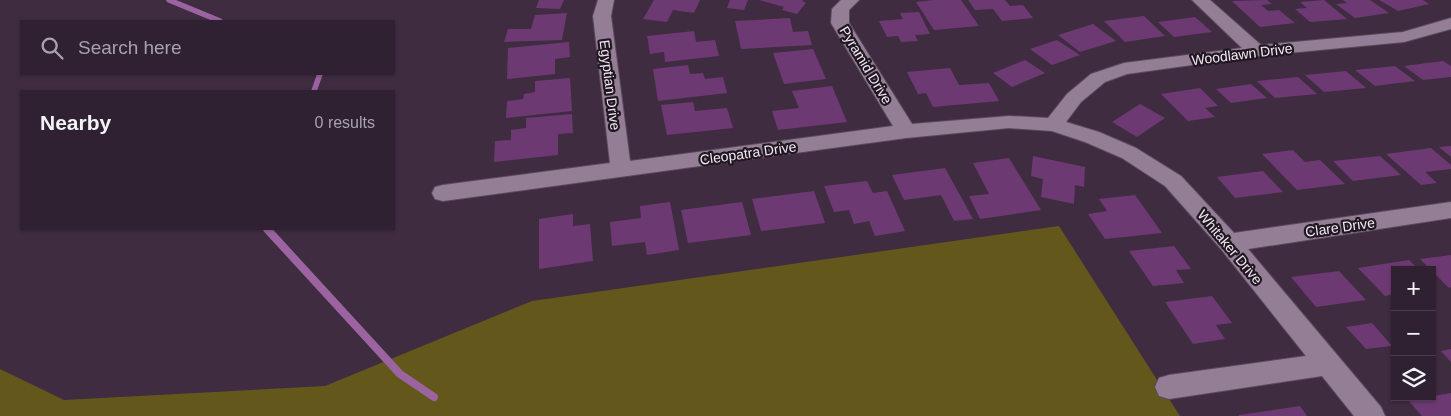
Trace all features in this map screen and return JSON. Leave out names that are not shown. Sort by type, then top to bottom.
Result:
[{"type":"street","name":"Egyptian Drive","points":[[606,0],[602,16],[621,170]]},
{"type":"street","name":"Pyramid Drive","points":[[851,0],[841,9],[840,23],[906,131]]},
{"type":"street","points":[[1200,0],[1257,51]]},
{"type":"street","name":"Woodlawn Drive","points":[[1053,125],[1074,98],[1098,78],[1124,69],[1257,51],[1404,36],[1451,23]]},
{"type":"street","name":"Cleopatra Drive","points":[[443,193],[906,131],[1009,122],[1053,125]]},
{"type":"street","name":"Whitaker Drive","points":[[1053,125],[1092,137],[1129,153],[1173,181],[1229,243],[1371,416]]},
{"type":"street","name":"Clare Drive","points":[[1229,243],[1451,210]]},
{"type":"street","points":[[1168,387],[1327,364]]},
{"type":"shaded area","points":[[1059,226],[1180,416],[0,416],[0,369],[64,400],[325,386],[532,301]]},
{"type":"building","points":[[539,0],[564,0],[560,9],[536,8]]},
{"type":"building","points":[[654,0],[700,0],[694,13],[673,10],[667,22],[643,19]]},
{"type":"building","points":[[730,0],[748,0],[744,10],[727,8]]},
{"type":"building","points":[[759,0],[803,0],[806,3],[797,14],[782,10],[784,7]]},
{"type":"building","points":[[961,0],[979,26],[934,30],[916,2]]},
{"type":"building","points":[[968,0],[1005,0],[1010,6],[1023,5],[1033,18],[1002,21],[993,9],[975,10]]},
{"type":"building","points":[[1267,0],[1272,4],[1261,5],[1268,11],[1279,10],[1295,23],[1260,27],[1232,1]]},
{"type":"building","points":[[1324,0],[1347,19],[1310,22],[1295,9],[1307,8],[1300,2]]},
{"type":"building","points":[[1343,0],[1370,0],[1389,13],[1355,18],[1336,4],[1347,3]]},
{"type":"building","points":[[1379,0],[1423,0],[1429,4],[1398,11]]},
{"type":"building","points":[[919,12],[930,34],[915,35],[918,41],[901,42],[898,36],[887,37],[879,21],[903,19],[900,13]]},
{"type":"building","points":[[567,13],[562,40],[504,42],[508,29],[531,29],[535,15]]},
{"type":"building","points":[[1144,16],[1165,36],[1125,42],[1104,21]]},
{"type":"building","points":[[1195,17],[1212,32],[1174,37],[1158,22]]},
{"type":"building","points":[[790,18],[793,32],[808,31],[812,45],[741,49],[735,21]]},
{"type":"building","points":[[1093,24],[1116,41],[1080,52],[1058,35]]},
{"type":"building","points":[[694,31],[696,42],[715,40],[719,56],[665,62],[664,52],[650,54],[647,36]]},
{"type":"building","points":[[1057,40],[1080,55],[1052,65],[1030,49]]},
{"type":"building","points":[[569,42],[570,57],[555,59],[555,74],[507,79],[508,48]]},
{"type":"building","points":[[813,49],[826,79],[784,84],[773,53]]},
{"type":"building","points":[[1025,60],[1045,73],[1012,87],[993,73]]},
{"type":"building","points":[[1443,61],[1451,66],[1451,77],[1423,80],[1404,66]]},
{"type":"building","points":[[688,65],[690,74],[703,73],[705,79],[723,77],[727,93],[658,101],[653,69]]},
{"type":"building","points":[[1395,66],[1415,81],[1375,86],[1355,70]]},
{"type":"building","points":[[950,68],[959,85],[989,83],[999,101],[933,107],[926,93],[918,94],[907,72]]},
{"type":"building","points":[[1346,71],[1366,88],[1324,92],[1305,75]]},
{"type":"building","points":[[1298,77],[1317,94],[1275,98],[1257,81]]},
{"type":"building","points":[[570,78],[572,111],[506,118],[507,101],[523,99],[524,94],[535,92],[535,81]]},
{"type":"building","points":[[1251,84],[1267,98],[1231,103],[1216,89]]},
{"type":"building","points":[[832,86],[847,122],[778,130],[772,111],[799,108],[792,91]]},
{"type":"building","points":[[1200,88],[1218,106],[1205,108],[1215,117],[1188,121],[1161,94]]},
{"type":"building","points":[[693,102],[695,111],[727,108],[733,128],[667,135],[661,105]]},
{"type":"building","points":[[1140,104],[1165,118],[1137,137],[1112,122]]},
{"type":"building","points":[[572,114],[573,133],[558,134],[558,155],[494,162],[495,141],[511,140],[511,130],[526,128],[526,118]]},
{"type":"building","points":[[1451,146],[1451,157],[1439,147]]},
{"type":"building","points":[[1431,148],[1451,165],[1451,169],[1425,172],[1437,183],[1421,185],[1386,154]]},
{"type":"building","points":[[1293,150],[1305,162],[1320,160],[1345,184],[1297,190],[1262,154]]},
{"type":"building","points":[[1033,156],[1085,167],[1084,187],[1075,185],[1074,204],[1041,197],[1043,179],[1031,176]]},
{"type":"building","points":[[1380,156],[1401,175],[1353,181],[1333,161]]},
{"type":"building","points":[[1009,158],[1041,210],[980,219],[969,196],[989,194],[973,163]]},
{"type":"building","points":[[945,168],[973,219],[954,221],[941,195],[904,200],[892,175]]},
{"type":"building","points":[[1263,171],[1283,192],[1235,198],[1217,177]]},
{"type":"building","points":[[867,181],[873,193],[887,191],[905,231],[875,236],[869,221],[854,224],[849,210],[834,212],[824,186]]},
{"type":"building","points":[[814,191],[825,223],[761,231],[752,199]]},
{"type":"building","points":[[1135,195],[1162,233],[1105,239],[1088,214],[1107,211],[1099,199]]},
{"type":"building","points":[[670,202],[679,250],[647,255],[645,242],[612,246],[610,222],[641,218],[640,206]]},
{"type":"building","points":[[742,202],[751,235],[688,243],[681,210]]},
{"type":"building","points":[[573,214],[573,226],[590,224],[593,261],[539,269],[539,219]]},
{"type":"building","points":[[1174,246],[1191,269],[1176,270],[1184,283],[1153,286],[1129,251]]},
{"type":"building","points":[[1451,255],[1451,287],[1449,288],[1436,275],[1436,266],[1427,266],[1420,259]]},
{"type":"building","points":[[1409,260],[1415,266],[1391,266],[1391,295],[1385,296],[1358,268]]},
{"type":"building","points":[[1339,271],[1366,300],[1316,307],[1291,277]]},
{"type":"building","points":[[1212,296],[1232,323],[1216,325],[1225,339],[1193,344],[1165,302]]},
{"type":"building","points":[[1372,323],[1391,346],[1366,349],[1346,327]]},
{"type":"building","points":[[1451,349],[1451,362],[1441,351]]},
{"type":"building","points":[[1451,393],[1451,416],[1422,416],[1409,401],[1436,401],[1436,395]]},
{"type":"building","points":[[1300,406],[1307,416],[1239,416],[1239,415]]},
{"type":"waterway","points":[[169,0],[218,20]]},
{"type":"waterway","points":[[314,90],[320,75]]},
{"type":"waterway","points":[[268,230],[400,374],[434,397]]}]
